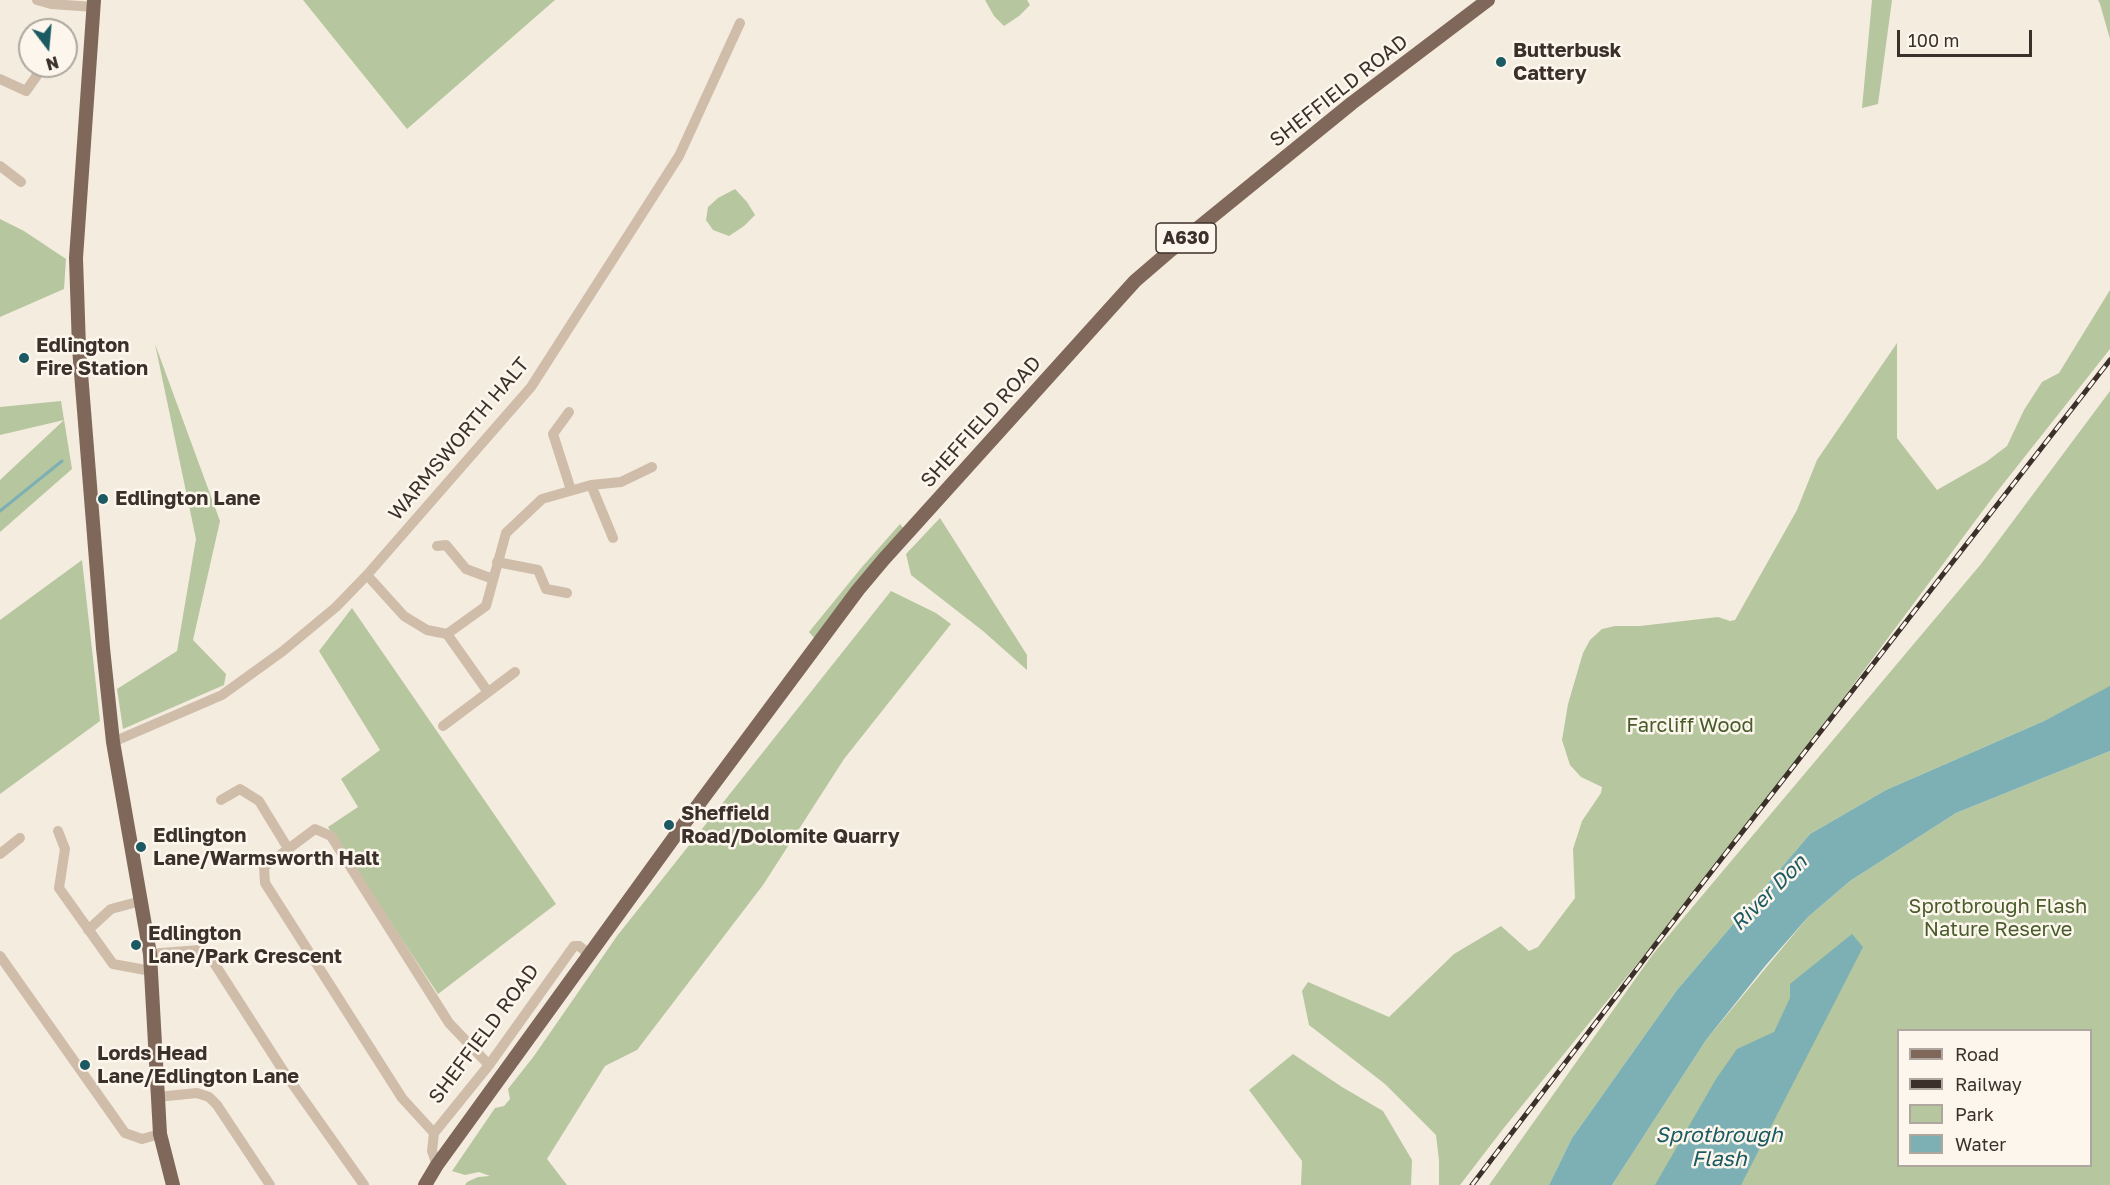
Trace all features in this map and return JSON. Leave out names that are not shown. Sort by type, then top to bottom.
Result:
[{"type":"main road","name":"SHEFFIELD ROAD","points":[[425,1185],[436,1165],[589,954],[858,590],[1135,281],[1352,103],[1488,0]]},
{"type":"main road","points":[[94,4],[76,258],[80,360],[102,636],[113,742],[150,954],[160,1134],[172,1185]]},
{"type":"street","points":[[37,0],[51,4],[94,4]]},
{"type":"street","name":"WARMSWORTH HALT","points":[[113,742],[222,694],[283,651],[327,615],[367,575],[531,387],[679,156],[740,23]]},
{"type":"street","points":[[0,79],[26,91],[35,78]]},
{"type":"street","points":[[0,166],[21,182]]},
{"type":"street","points":[[568,412],[553,434],[571,490]]},
{"type":"street","points":[[447,634],[486,606],[506,533],[542,499],[591,485],[621,482],[652,467]]},
{"type":"street","points":[[591,485],[613,538]]},
{"type":"street","points":[[454,536],[441,545],[466,569],[493,579]]},
{"type":"street","points":[[497,562],[538,570],[546,589],[567,593]]},
{"type":"street","points":[[367,575],[404,616],[427,630],[447,634],[488,692]]},
{"type":"street","points":[[443,726],[515,672]]},
{"type":"street","points":[[221,800],[240,789],[259,801],[289,850]]},
{"type":"street","points":[[434,1133],[402,1098],[265,883],[264,867],[315,829],[331,836],[449,1023],[489,1065]]},
{"type":"street","points":[[58,831],[65,849],[59,888],[113,964],[151,971]]},
{"type":"street","points":[[0,854],[21,838]]},
{"type":"street","points":[[88,930],[111,909],[141,901]]},
{"type":"street","name":"SHEFFIELD ROAD","points":[[436,1165],[432,1152],[434,1133],[489,1065],[573,946],[579,946],[589,954]]},
{"type":"street","points":[[150,954],[199,950],[207,952],[284,1071],[364,1185]]},
{"type":"street","points":[[0,956],[125,1133],[141,1139],[160,1134]]},
{"type":"street","points":[[157,1097],[197,1093],[209,1097],[217,1105],[270,1185]]},
{"type":"green space","points":[[303,0],[555,0],[407,129]]},
{"type":"green space","points":[[985,0],[1027,0],[1030,5],[1004,26],[994,16]]},
{"type":"green space","points":[[1872,0],[1892,0],[1878,104],[1862,108]]},
{"type":"green space","points":[[2098,0],[2110,0],[2110,39],[2100,4]]},
{"type":"green space","points":[[735,189],[755,215],[729,236],[713,230],[706,220],[708,207],[718,198]]},
{"type":"green space","points":[[0,219],[24,231],[66,259],[64,289],[0,317]]},
{"type":"green space","name":"Farcliff Wood","points":[[2110,290],[2110,349],[1996,493],[1733,846],[1460,1185],[1439,1185],[1436,1135],[1385,1084],[1309,1025],[1302,991],[1308,982],[1389,1017],[1454,954],[1501,926],[1529,951],[1538,947],[1575,898],[1573,849],[1582,821],[1601,793],[1602,787],[1581,777],[1570,765],[1562,740],[1568,704],[1583,653],[1590,640],[1602,629],[1615,626],[1640,626],[1718,617],[1730,621],[1735,620],[1797,510],[1817,460],[1897,343],[1897,438],[1937,490],[1986,462],[2007,446],[2024,410],[2042,382],[2059,373]]},
{"type":"green space","points":[[155,344],[220,521],[193,640],[226,674],[224,685],[123,729],[117,689],[177,651],[196,539]]},
{"type":"green space","points":[[2110,391],[2110,687],[2044,721],[1886,790],[1810,834],[1677,990],[1572,1138],[1549,1185],[1489,1185],[1653,954],[1981,564]]},
{"type":"green space","points":[[61,401],[72,469],[0,532],[0,480],[64,420],[0,435],[0,407]]},
{"type":"green space","points":[[940,518],[1027,655],[1027,670],[983,631],[911,575],[906,554]]},
{"type":"green space","points":[[900,524],[905,530],[815,639],[809,632]]},
{"type":"green space","points":[[82,560],[100,721],[0,794],[0,620]]},
{"type":"green space","points":[[891,591],[936,613],[951,624],[844,759],[763,885],[637,1050],[605,1066],[547,1159],[567,1185],[465,1185],[478,1177],[490,1176],[479,1172],[465,1175],[452,1171],[495,1108],[504,1106],[510,1099],[508,1089],[534,1056],[617,936]]},
{"type":"green space","points":[[352,608],[556,904],[438,994],[328,827],[358,807],[341,779],[380,750],[319,651]]},
{"type":"green space","name":"Sprotbrough Flash Nature Reserve","points":[[2110,751],[2110,1185],[1612,1185],[1706,1040],[1808,917],[1850,881],[1956,813]]},
{"type":"green space","points":[[1293,1054],[1383,1111],[1412,1160],[1411,1185],[1301,1185],[1302,1161],[1249,1090]]},
{"type":"water","name":"River Don","points":[[2110,686],[2110,751],[1956,813],[1850,881],[1808,917],[1706,1040],[1612,1185],[1549,1185],[1572,1138],[1677,990],[1810,834],[1886,790],[2044,721]]},
{"type":"water","name":"Sprotbrough Flash","points":[[1852,934],[1863,947],[1741,1185],[1655,1185],[1716,1079],[1737,1049],[1774,1032],[1790,998],[1790,984]]},
{"type":"waterway","points":[[0,511],[62,461]]},
{"type":"railway","points":[[1472,1185],[1694,894],[2110,360]]},
{"type":"place","name":"Butterbusk Cattery","points":[[1501,62]]},
{"type":"place","name":"Edlington Fire Station","points":[[24,358]]},
{"type":"place","name":"Edlington Lane","points":[[103,499]]},
{"type":"place","name":"Sheffield Road/Dolomite Quarry","points":[[669,825]]},
{"type":"place","name":"Edlington Lane/Warmsworth Halt","points":[[141,847]]},
{"type":"place","name":"Edlington Lane/Park Crescent","points":[[136,945]]},
{"type":"place","name":"Lords Head Lane/Edlington Lane","points":[[85,1065]]}]
